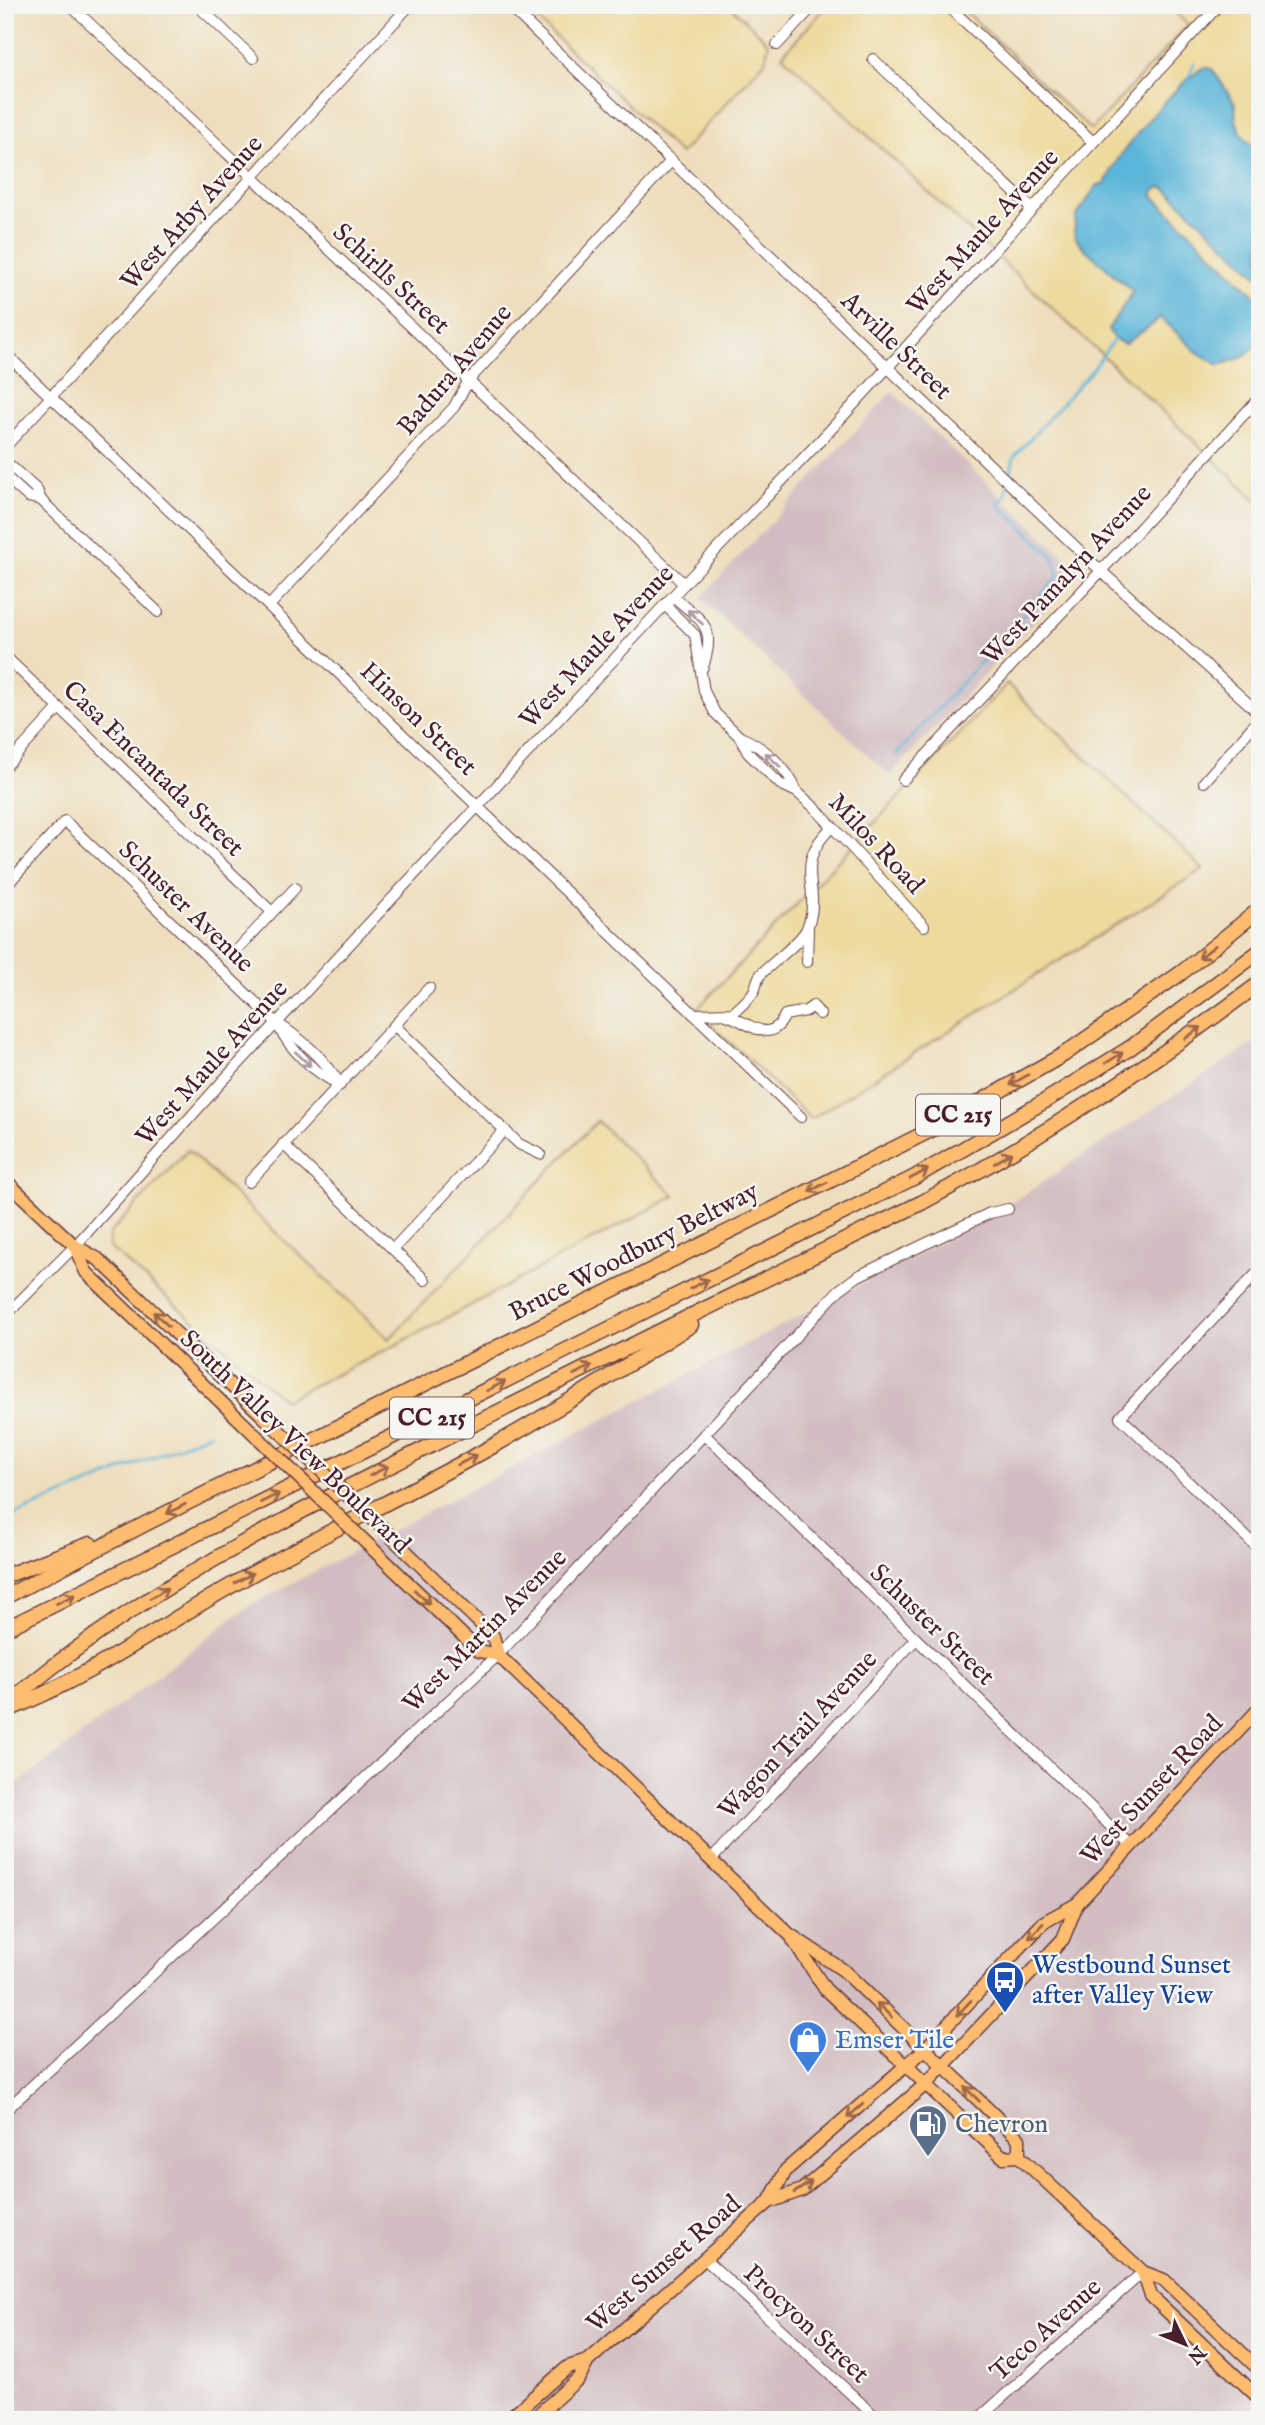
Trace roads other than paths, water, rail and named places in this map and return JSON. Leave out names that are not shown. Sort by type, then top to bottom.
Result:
[{"type":"highway","name":"Bruce Woodbury Beltway","points":[[5,1597],[928,1132],[1063,1055],[1181,973],[1260,909]]},
{"type":"highway","name":"CC 215","points":[[5,1629],[915,1177],[1130,1048],[1260,951]]},
{"type":"highway","name":"CC 215","points":[[5,1709],[47,1672],[141,1604],[232,1548],[386,1468],[989,1167],[1104,1095],[1260,983]]},
{"type":"highway","points":[[5,1709],[37,1699],[315,1538],[533,1423],[761,1281]]},
{"type":"highway","points":[[5,1576],[148,1523]]},
{"type":"main road","name":"South Valley View Boulevard","points":[[5,1180],[75,1246],[98,1259],[374,1520],[493,1636],[498,1655],[710,1860],[789,1934],[843,1970],[1019,2139],[1019,2156]]},
{"type":"main road","name":"South Valley View Boulevard","points":[[75,1246],[86,1272],[244,1426],[479,1651],[498,1655]]},
{"type":"main road","name":"West Sunset Road","points":[[531,2420],[578,2379],[588,2361],[769,2202],[786,2170],[925,2049],[1044,1922],[1077,1904],[1260,1707]]},
{"type":"main road","name":"West Sunset Road","points":[[769,2202],[802,2190],[926,2084],[1063,1939],[1077,1904]]},
{"type":"main road","name":"South Valley View Boulevard","points":[[789,1934],[825,1989],[1003,2157],[1019,2156],[1143,2272],[1164,2280],[1260,2370]]},
{"type":"main road","name":"South Valley View Boulevard","points":[[1143,2272],[1151,2296],[1260,2399]]},
{"type":"main road","name":"West Sunset Road","points":[[507,2420],[568,2367],[588,2361]]},
{"type":"street","points":[[5,10],[9,5]]},
{"type":"street","name":"Schirlls Street","points":[[70,5],[684,584]]},
{"type":"street","points":[[197,5],[253,58]]},
{"type":"street","name":"West Arby Avenue","points":[[5,447],[410,5]]},
{"type":"street","name":"Arville Street","points":[[508,5],[1101,571],[1260,716]]},
{"type":"street","points":[[777,45],[814,5]]},
{"type":"street","points":[[947,5],[1093,142]]},
{"type":"street","name":"West Maule Avenue","points":[[5,1316],[75,1246],[277,1023],[888,367],[1219,5]]},
{"type":"street","points":[[873,59],[1032,209]]},
{"type":"street","name":"Badura Avenue","points":[[269,606],[454,407],[469,380],[672,160]]},
{"type":"street","name":"Hinson Street","points":[[5,353],[801,1117]]},
{"type":"street","name":"West Pamalyn Avenue","points":[[903,779],[1101,571],[1260,397]]},
{"type":"street","points":[[5,461],[37,490],[41,500],[158,612]]},
{"type":"street","points":[[5,476],[28,497],[41,500]]},
{"type":"street","name":"Milos Road","points":[[673,596],[701,622],[709,634],[709,648],[702,671]]},
{"type":"street","name":"Milos Road","points":[[664,605],[695,635],[704,691],[711,708],[740,737],[756,744],[791,778],[797,792],[924,926]]},
{"type":"street","name":"Casa Encantada Street","points":[[5,656],[272,912]]},
{"type":"street","points":[[5,767],[60,708]]},
{"type":"street","points":[[1204,782],[1260,716]]},
{"type":"street","name":"Schuster Avenue","points":[[5,887],[65,821],[277,1023],[298,1037],[330,1067],[340,1085]]},
{"type":"street","points":[[807,962],[811,885],[809,861],[822,837],[832,827]]},
{"type":"street","points":[[238,950],[295,888]]},
{"type":"street","points":[[693,1014],[733,1013],[754,990],[756,981],[762,974],[803,936],[808,928]]},
{"type":"street","points":[[249,1182],[429,988]]},
{"type":"street","points":[[722,1014],[738,1018],[758,1031],[766,1032],[778,1027],[785,1015],[806,1011],[813,1006],[820,1014]]},
{"type":"street","points":[[395,1027],[505,1130],[527,1149],[540,1154]]},
{"type":"street","points":[[393,1249],[505,1130]]},
{"type":"street","points":[[283,1144],[425,1280]]},
{"type":"street","name":"West Martin Avenue","points":[[5,2111],[498,1655],[839,1290],[858,1276],[990,1213],[1008,1209]]},
{"type":"street","points":[[1260,1270],[1120,1417],[1260,1550]]},
{"type":"street","name":"Schuster Street","points":[[704,1434],[1131,1846]]},
{"type":"street","name":"Wagon Trail Avenue","points":[[710,1860],[916,1639]]},
{"type":"street","name":"Procyon Street","points":[[705,2259],[878,2420]]},
{"type":"street","name":"Teco Avenue","points":[[977,2420],[1143,2272]]},
{"type":"water","points":[[1206,67],[1213,70],[1236,105],[1240,131],[1249,142],[1260,149],[1260,278],[1165,188],[1159,187],[1153,192],[1153,196],[1260,301],[1260,343],[1241,358],[1219,365],[1197,352],[1160,317],[1124,344],[1114,339],[1108,329],[1133,292],[1084,248],[1074,233],[1076,217],[1097,185],[1104,185],[1130,143],[1187,80]]},
{"type":"waterway","points":[[1188,79],[1194,63]]},
{"type":"waterway","points":[[1009,480],[1014,457],[1094,368],[1114,339]]},
{"type":"waterway","points":[[896,755],[1056,579],[1058,572],[1053,556],[998,504],[1005,497],[1007,486]]},
{"type":"waterway","points":[[5,1519],[210,1433]]},
{"type":"place","name":"Westbound Sunset after Valley View","points":[[1005,2014]]},
{"type":"place","name":"Emser Tile","points":[[808,2074]]},
{"type":"place","name":"Chevron","points":[[928,2158]]}]
